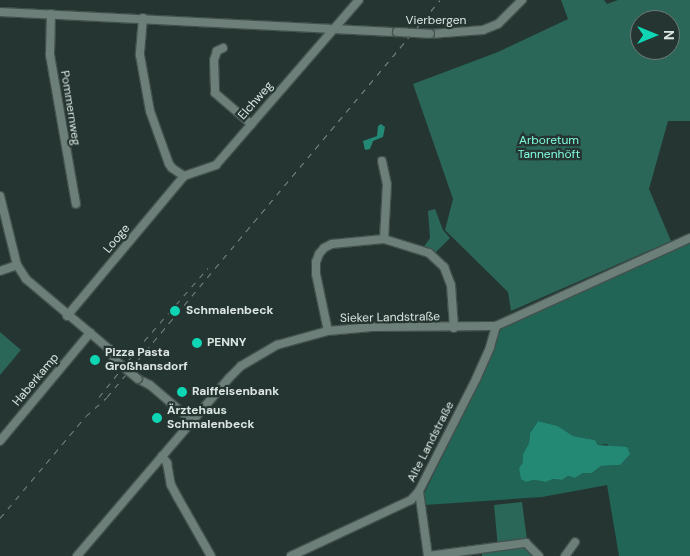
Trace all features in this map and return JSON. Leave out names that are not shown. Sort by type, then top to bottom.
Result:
[{"type":"street","name":"Elchweg","points":[[184,176],[216,165],[359,0]]},
{"type":"street","name":"Vierbergen","points":[[0,12],[335,27],[430,34],[483,30],[498,24],[522,0]]},
{"type":"street","name":"Pommernweg","points":[[51,14],[50,55],[76,204]]},
{"type":"street","points":[[143,18],[140,55],[150,111],[169,164],[184,176]]},
{"type":"street","points":[[224,48],[217,50],[214,60],[215,93],[251,124]]},
{"type":"street","points":[[382,161],[387,184],[384,239]]},
{"type":"street","name":"Looge","points":[[67,316],[184,176]]},
{"type":"street","points":[[0,196],[17,265],[37,291],[109,349],[114,358],[138,379],[150,386],[192,421]]},
{"type":"street","name":"Sieker Landstraße","points":[[77,556],[229,378],[257,356],[278,345],[328,331],[372,327],[454,328],[496,326],[690,238]]},
{"type":"street","points":[[328,331],[316,274],[319,254],[324,248],[332,244],[384,239],[429,253],[444,267],[451,285],[454,328]]},
{"type":"street","points":[[0,271],[17,265]]},
{"type":"street","name":"Alte Landstraße","points":[[291,556],[411,500],[419,491],[476,380],[489,351],[496,326]]},
{"type":"street","name":"Haberkamp","points":[[0,441],[90,333]]},
{"type":"street","points":[[162,456],[166,463],[171,485],[211,556]]},
{"type":"street","points":[[419,491],[428,556],[526,542],[539,556]]},
{"type":"street","points":[[565,556],[575,542]]},
{"type":"green space","name":"Arboretum Tannenhöft","points":[[561,0],[604,0],[607,4],[618,0],[690,0],[690,121],[668,121],[649,189],[671,241],[511,311],[508,292],[445,230],[453,199],[413,84],[498,52],[568,19]]},
{"type":"green space","points":[[435,209],[443,230],[450,238],[435,253],[423,248],[430,238],[428,211]]},
{"type":"green space","points":[[0,332],[21,350],[0,375]]},
{"type":"green space","points":[[522,502],[528,548],[535,556],[482,556],[482,551],[498,548],[494,505]]},
{"type":"shaded area","points":[[381,124],[385,127],[383,137],[373,141],[370,149],[365,150],[363,141],[377,136],[378,126]]},
{"type":"shaded area","points":[[690,243],[690,556],[619,556],[607,485],[542,497],[425,505],[424,494],[487,364],[501,328]],"holes":[[[538,421],[558,426],[573,436],[595,440],[598,445],[607,444],[620,465],[601,466],[592,473],[583,473],[575,478],[568,476],[562,480],[553,479],[546,482],[534,480],[526,482],[519,468],[529,443],[530,433]]]},
{"type":"shaded area","points":[[538,421],[558,426],[573,436],[595,440],[598,445],[627,447],[630,454],[620,465],[601,466],[592,473],[583,473],[575,478],[568,476],[562,480],[553,479],[546,482],[534,480],[526,482],[521,479],[519,468],[529,443],[530,433]]},
{"type":"railway","points":[[0,518],[86,416],[107,397],[440,0]]},
{"type":"railway","points":[[99,397],[144,341],[208,268]]},
{"type":"place","name":"Schmalenbeck","points":[[175,311]]},
{"type":"place","name":"PENNY","points":[[197,343]]},
{"type":"place","name":"Pizza Pasta Großhansdorf","points":[[95,360]]},
{"type":"place","name":"Raiffeisenbank","points":[[182,392]]},
{"type":"place","name":"Ärztehaus Schmalenbeck","points":[[157,418]]}]
